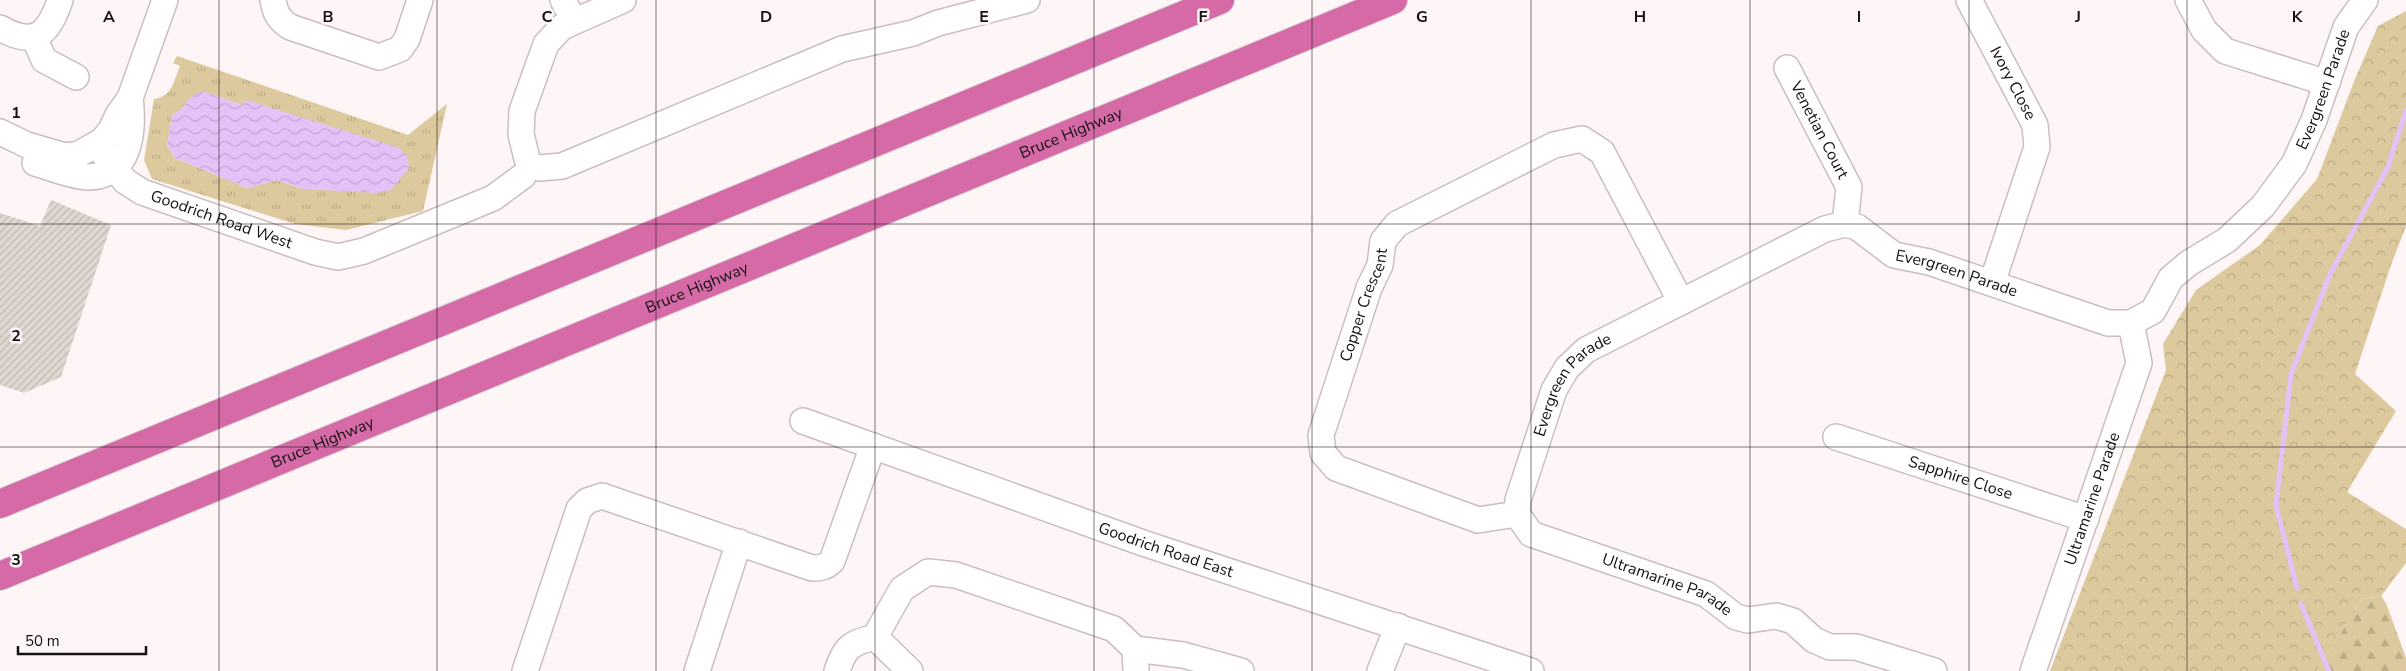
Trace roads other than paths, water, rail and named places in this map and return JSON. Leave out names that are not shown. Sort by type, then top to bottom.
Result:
[{"type":"highway","points":[[0,504],[1220,0]]},
{"type":"highway","name":"Bruce Highway","points":[[0,576],[1394,0]]},
{"type":"street","points":[[0,28],[14,36],[34,37],[49,27],[60,0]]},
{"type":"street","points":[[0,132],[27,145],[65,156],[79,154],[97,145],[112,130],[118,115],[130,98],[165,0]]},
{"type":"street","points":[[272,0],[281,22],[290,27],[378,57],[400,49],[407,40],[420,0]]},
{"type":"street","points":[[623,0],[568,11],[556,32],[546,44],[522,112],[520,134],[530,167],[562,166],[842,49],[913,33],[938,23],[1027,0]]},
{"type":"street","name":"Ivory Close","points":[[1968,0],[2035,125],[2037,147],[1992,283]]},
{"type":"street","points":[[2188,0],[2204,30],[2225,51],[2327,83]]},
{"type":"street","name":"Evergreen Parade","points":[[1517,514],[1518,500],[1554,390],[1567,368],[1586,350],[1824,229],[1845,224],[1857,227],[1894,255],[1929,262],[2108,323],[2131,323],[2153,310],[2171,278],[2189,263],[2227,240],[2264,206],[2294,164],[2314,120],[2346,27],[2365,0]]},
{"type":"street","points":[[34,37],[44,60],[76,77]]},
{"type":"street","name":"Venetian Court","points":[[1787,68],[1850,187],[1845,224]]},
{"type":"street","points":[[0,150],[81,176],[95,176],[114,168],[123,160],[133,122],[130,98]]},
{"type":"street","name":"Copper Crescent","points":[[1517,514],[1478,520],[1336,468],[1323,453],[1321,435],[1369,288],[1380,265],[1383,241],[1397,224],[1554,144],[1582,139],[1602,152],[1681,302]]},
{"type":"street","name":"Goodrich Road West","points":[[97,145],[125,181],[142,192],[315,252],[338,257],[364,251],[493,198],[530,167]]},
{"type":"street","name":"Ultramarine Parade","points":[[2033,671],[2139,363],[2131,323]]},
{"type":"street","name":"Goodrich Road East","points":[[803,421],[1142,543],[1532,671]]},
{"type":"street","name":"Sapphire Close","points":[[1836,437],[2086,519]]},
{"type":"street","points":[[525,671],[579,509],[587,500],[602,496],[812,568],[828,566],[832,561],[873,446]]},
{"type":"street","name":"Ultramarine Parade","points":[[1517,514],[1531,534],[1706,594],[1736,617],[1748,620],[1776,616],[1793,621],[1814,640],[1830,646],[1856,647],[1934,671]]},
{"type":"street","points":[[697,671],[739,542]]},
{"type":"street","points":[[837,671],[843,652],[856,641],[875,637],[902,589],[928,572],[956,575],[1114,629],[1135,660],[1183,655],[1241,671]]},
{"type":"street","points":[[1380,671],[1398,626]]},
{"type":"street","points":[[875,637],[910,671]]},
{"type":"water","points":[[202,91],[242,105],[246,100],[397,147],[407,155],[409,168],[391,190],[376,193],[303,189],[277,180],[248,188],[175,158],[167,145],[172,115],[181,109],[193,96]]},
{"type":"waterway","points":[[2297,588],[2276,505],[2291,374],[2330,274],[2388,167],[2406,110]]},
{"type":"waterway","points":[[2301,604],[2329,671]]}]
